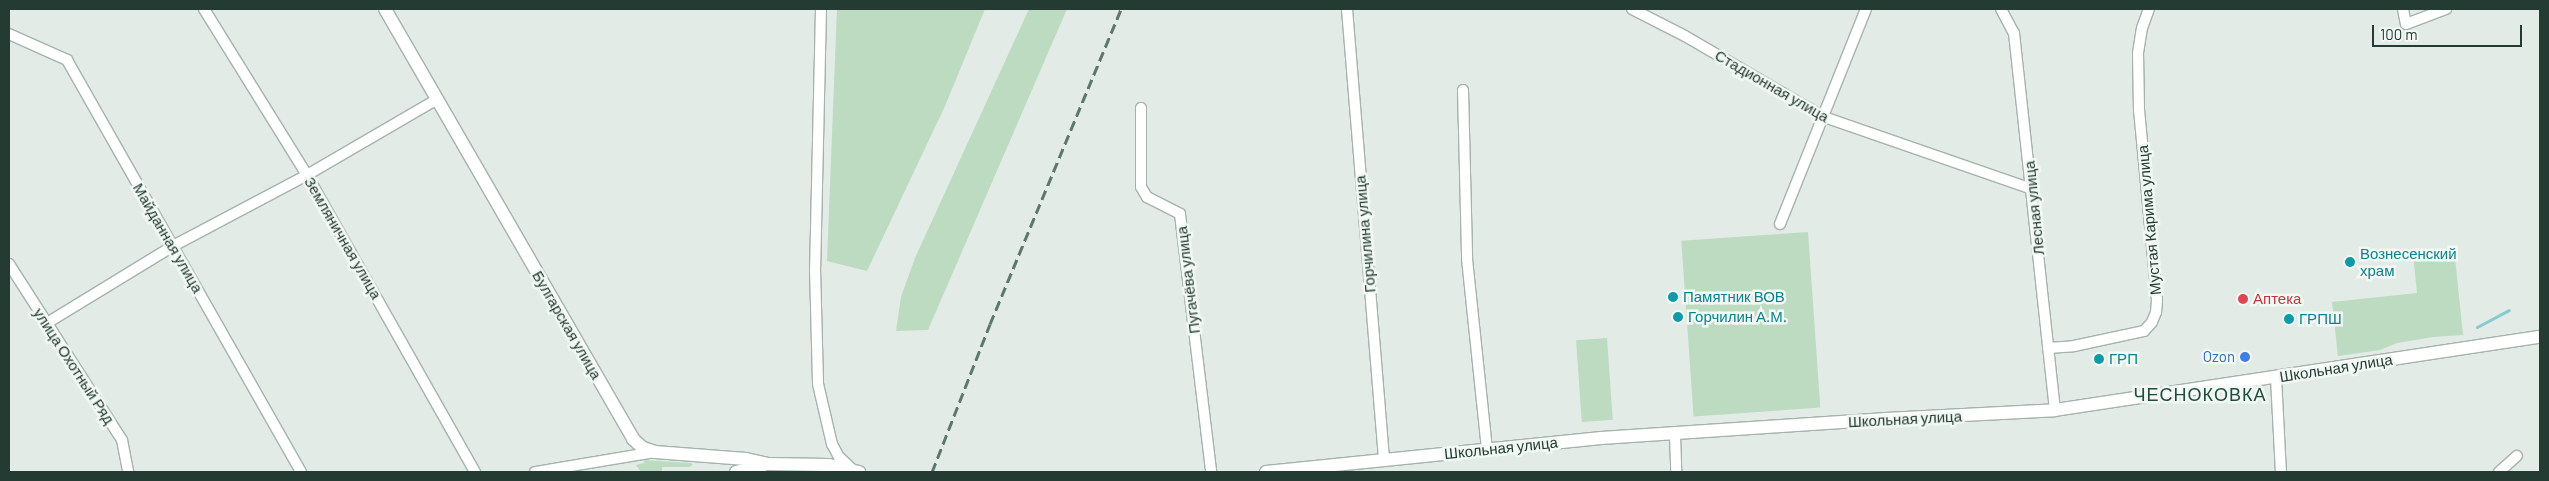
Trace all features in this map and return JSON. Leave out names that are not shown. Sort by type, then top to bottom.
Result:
[{"type":"street","name":"Земляничная улица","points":[[204,9],[307,175],[475,472]]},
{"type":"street","name":"Булгарская улица","points":[[385,9],[633,439],[643,448],[655,452],[746,458],[775,466],[829,465],[856,471]]},
{"type":"street","points":[[821,9],[815,268],[818,384],[832,444],[840,457],[856,471]]},
{"type":"street","name":"Горчилина улица","points":[[1347,9],[1384,460]]},
{"type":"street","name":"Стадионная улица","points":[[1632,9],[1685,36],[1824,117],[2032,189]]},
{"type":"street","points":[[1780,224],[1866,9]]},
{"type":"street","name":"Лесная улица","points":[[2001,9],[2014,33],[2055,410]]},
{"type":"street","name":"Мустая Карима улица","points":[[2048,348],[2074,346],[2144,330],[2152,322],[2156,312],[2157,300],[2139,101],[2138,53],[2142,28],[2149,9]]},
{"type":"street","points":[[2403,9],[2406,24],[2446,9]]},
{"type":"street","name":"Майданная улица","points":[[9,34],[67,60],[301,472]]},
{"type":"street","points":[[1463,90],[1467,259],[1487,450]]},
{"type":"street","points":[[47,323],[173,246],[307,175],[436,100]]},
{"type":"street","name":"Пугачёва улица","points":[[1140,108],[1141,187],[1147,197],[1180,214],[1211,472]]},
{"type":"street","name":"улица Охотный Ряд","points":[[9,264],[122,440],[128,472]]},
{"type":"street","name":"Школьная улица","points":[[1266,472],[1601,438],[2055,410],[2540,337]]},
{"type":"street","points":[[2276,378],[2281,472]]},
{"type":"street","points":[[1674,435],[1676,472]]},
{"type":"street","points":[[535,472],[655,452]]},
{"type":"street","points":[[2499,472],[2517,456]]},
{"type":"street","points":[[736,472],[775,466]]},
{"type":"green space","points":[[837,9],[985,9],[945,106],[867,271],[827,261]]},
{"type":"green space","points":[[1029,9],[1067,9],[928,330],[896,331],[901,297],[915,258]]},
{"type":"green space","points":[[1808,232],[1820,408],[1694,416],[1681,241]]},
{"type":"green space","points":[[2454,248],[2463,335],[2433,337],[2397,343],[2380,350],[2338,356],[2332,302],[2417,293],[2413,254]]},
{"type":"green space","points":[[1607,338],[1613,420],[1582,422],[1576,340]]},
{"type":"green space","points":[[644,460],[691,463],[693,465],[689,467],[662,467],[662,472],[641,472],[636,465],[644,463]]},
{"type":"waterway","points":[[2477,327],[2509,310]]},
{"type":"railway","points":[[932,472],[990,324],[1121,9]]},
{"type":"place","name":"Вознесенский храм","points":[[2350,262]]},
{"type":"place","name":"Памятник ВОВ","points":[[1673,297]]},
{"type":"place","name":"Аптека","points":[[2243,299]]},
{"type":"place","name":"Горчилин А.М.","points":[[1678,317]]},
{"type":"place","name":"ГРПШ","points":[[2289,319]]},
{"type":"place","name":"Ozon","points":[[2245,357]]},
{"type":"place","name":"ГРП","points":[[2099,359]]},
{"type":"district","name":"ЧЕСНОКОВКА","points":[[2200,394]]}]
